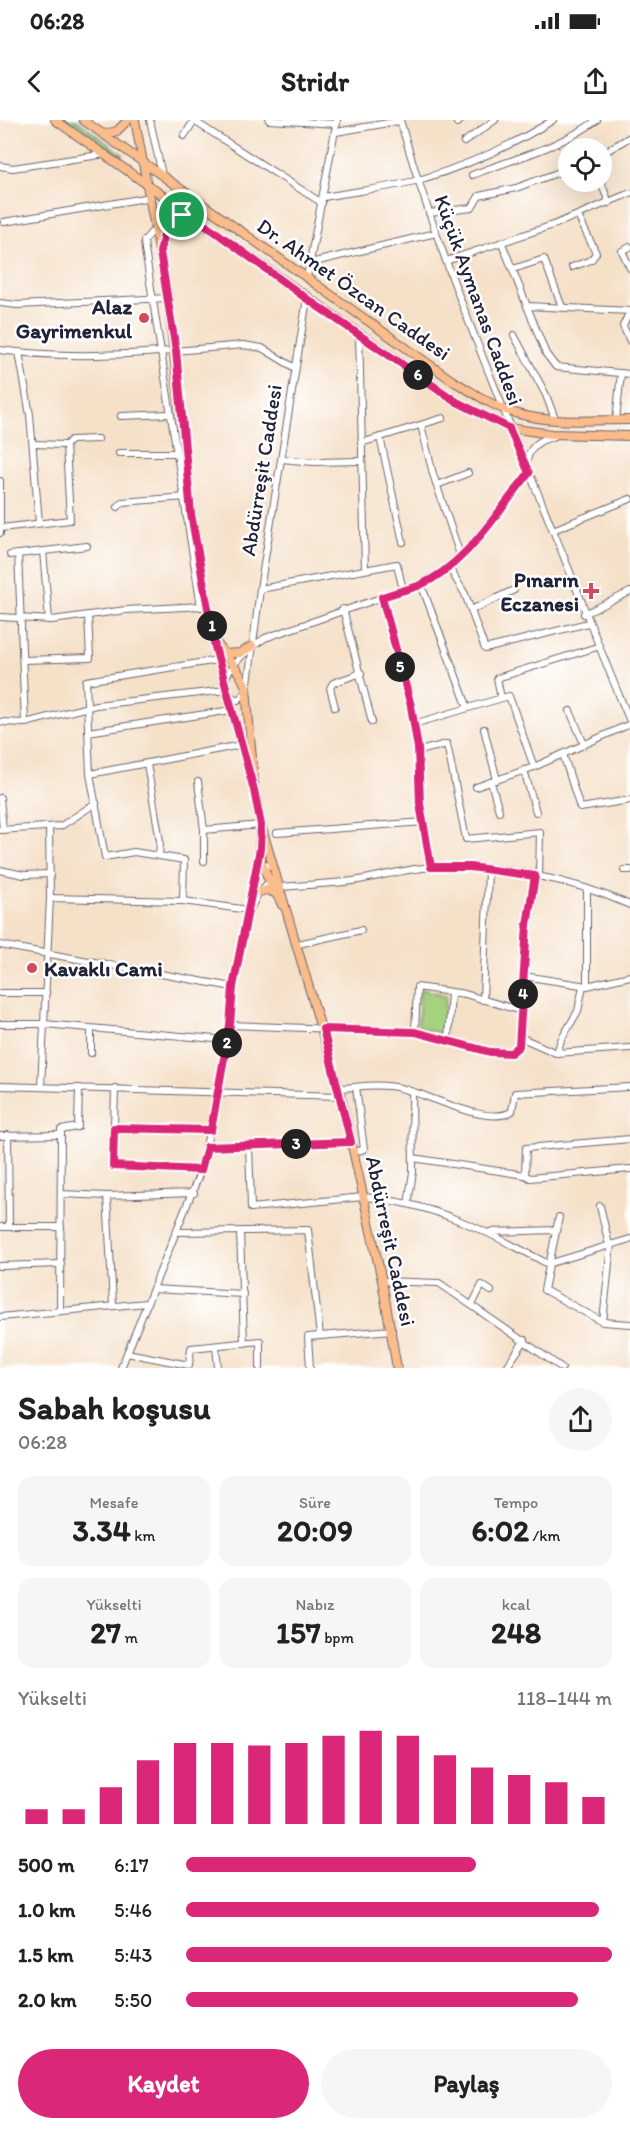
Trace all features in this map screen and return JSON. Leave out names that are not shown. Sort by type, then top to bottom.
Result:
[{"type":"main road","name":"Dr. Ahmet Özcan Caddesi","points":[[56,120],[107,154],[307,299],[457,402],[509,428],[560,435],[630,436]]},
{"type":"main road","name":"Dr. Ahmet Özcan Caddesi","points":[[83,120],[453,381],[502,408],[516,414],[555,419],[630,420]]},
{"type":"main road","points":[[104,134],[117,131],[128,120]]},
{"type":"main road","points":[[135,120],[151,197],[176,351],[185,498],[204,606],[220,657],[234,667],[244,680],[247,691]]},
{"type":"main road","points":[[160,252],[165,227],[170,219],[182,215],[195,217]]},
{"type":"main road","points":[[220,657],[240,653],[252,646]]},
{"type":"main road","name":"Abdürreşit Caddesi","points":[[220,657],[261,825],[275,868],[278,890],[298,944],[340,1092],[382,1281],[397,1368]]},
{"type":"main road","name":"Abdürreşit Caddesi","points":[[247,691],[254,790]]},
{"type":"main road","name":"Abdürreşit Caddesi","points":[[261,825],[259,867],[268,882],[278,890]]},
{"type":"main road","points":[[259,892],[278,890]]},
{"type":"street","points":[[150,120],[162,175]]},
{"type":"street","points":[[268,120],[337,122],[308,277]]},
{"type":"street","points":[[336,132],[400,120]]},
{"type":"street","name":"Küçük Aymanas Caddesi","points":[[400,120],[417,180],[509,428],[553,530],[597,647],[630,722]]},
{"type":"street","points":[[456,120],[457,123],[461,120]]},
{"type":"street","points":[[464,142],[495,120]]},
{"type":"street","points":[[184,136],[194,121],[323,200],[417,180],[463,165],[530,134],[553,120]]},
{"type":"street","points":[[472,174],[540,150],[583,130],[597,120]]},
{"type":"street","points":[[612,148],[630,137]]},
{"type":"street","points":[[0,166],[13,168],[107,154]]},
{"type":"street","points":[[429,213],[472,208],[479,196],[516,188],[558,173]]},
{"type":"street","points":[[605,192],[609,203]]},
{"type":"street","points":[[446,261],[578,216],[630,194]]},
{"type":"street","points":[[4,222],[151,197]]},
{"type":"street","points":[[572,267],[591,260],[596,254],[578,216]]},
{"type":"street","points":[[118,507],[122,502],[185,498],[175,453],[163,351],[144,241],[156,227]]},
{"type":"street","points":[[310,262],[436,233]]},
{"type":"street","points":[[502,243],[546,354],[556,367],[630,374]]},
{"type":"street","points":[[630,247],[622,251],[630,268]]},
{"type":"street","points":[[513,269],[544,259],[562,307]]},
{"type":"street","points":[[0,303],[17,305],[168,298]]},
{"type":"street","name":"Abdürreşit Caddesi","points":[[247,691],[260,589],[307,299]]},
{"type":"street","points":[[527,306],[630,311],[623,326],[630,341]]},
{"type":"street","points":[[359,333],[365,569]]},
{"type":"street","points":[[514,335],[546,394],[555,419]]},
{"type":"street","points":[[0,350],[20,352],[176,351],[252,346],[262,348],[295,369]]},
{"type":"street","points":[[20,352],[33,444],[39,523]]},
{"type":"street","points":[[616,420],[621,373]]},
{"type":"street","points":[[121,416],[170,414]]},
{"type":"street","points":[[361,443],[443,418]]},
{"type":"street","points":[[421,425],[437,485],[460,555]]},
{"type":"street","points":[[226,688],[234,667],[252,646],[265,638],[343,609],[422,584],[448,566],[460,555],[527,470],[529,451],[535,444],[560,435]]},
{"type":"street","points":[[380,437],[403,542]]},
{"type":"street","points":[[33,444],[66,445],[71,440],[98,439]]},
{"type":"street","points":[[0,481],[1,530],[70,520],[66,445]]},
{"type":"street","points":[[118,453],[175,453]]},
{"type":"street","points":[[281,459],[314,462],[362,461]]},
{"type":"street","points":[[437,485],[468,473]]},
{"type":"street","points":[[553,530],[630,499]]},
{"type":"street","points":[[25,723],[21,618],[14,555],[87,546]]},
{"type":"street","points":[[43,551],[49,620]]},
{"type":"street","points":[[260,589],[396,564],[404,590]]},
{"type":"street","points":[[448,566],[465,594],[484,649],[588,623]]},
{"type":"street","points":[[422,584],[468,708]]},
{"type":"street","points":[[471,610],[514,590]]},
{"type":"street","points":[[584,614],[630,592]]},
{"type":"street","points":[[382,597],[419,751],[424,822],[431,867]]},
{"type":"street","points":[[0,617],[49,620],[204,606]]},
{"type":"street","points":[[343,609],[372,722]]},
{"type":"street","points":[[23,660],[90,658],[88,615]]},
{"type":"street","points":[[501,698],[496,678],[597,647]]},
{"type":"street","points":[[183,901],[184,860],[134,852],[105,857],[90,774],[86,681],[220,657]]},
{"type":"street","points":[[334,707],[330,688],[333,683],[361,673]]},
{"type":"street","points":[[226,688],[233,700],[238,700],[247,691]]},
{"type":"street","points":[[0,722],[25,723],[96,705],[226,688]]},
{"type":"street","points":[[414,724],[509,696],[534,766]]},
{"type":"street","points":[[88,732],[232,710]]},
{"type":"street","points":[[570,711],[584,744]]},
{"type":"street","points":[[476,787],[563,754],[630,722]]},
{"type":"street","points":[[484,729],[499,811]]},
{"type":"street","points":[[230,1025],[415,1032],[490,1052],[511,1053],[519,1046],[527,925],[537,877],[540,832],[466,839],[447,744],[419,751]]},
{"type":"street","points":[[90,774],[241,745]]},
{"type":"street","points":[[563,754],[580,808],[630,800]]},
{"type":"street","points":[[147,764],[160,841],[159,856]]},
{"type":"street","points":[[524,770],[536,812]]},
{"type":"street","points":[[198,782],[204,830],[204,861]]},
{"type":"street","points":[[0,798],[2,830],[61,826],[96,803]]},
{"type":"street","points":[[277,833],[424,822]]},
{"type":"street","points":[[204,830],[261,825]]},
{"type":"street","points":[[41,1087],[50,898],[49,827]]},
{"type":"street","points":[[121,1368],[146,1303],[194,1193],[211,1130],[230,1025],[233,987],[249,910],[259,867],[275,868],[249,910]]},
{"type":"street","points":[[278,890],[351,881],[431,867],[488,870],[537,877],[587,890],[630,905]]},
{"type":"street","points":[[0,870],[24,875],[50,874]]},
{"type":"street","points":[[483,1000],[488,870]]},
{"type":"street","points":[[557,1053],[561,1040],[578,1011],[585,986],[587,890]]},
{"type":"street","points":[[50,898],[183,901],[249,910]]},
{"type":"street","points":[[298,944],[361,930]]},
{"type":"street","points":[[0,945],[233,987]]},
{"type":"street","points":[[524,976],[585,986],[630,976]]},
{"type":"street","points":[[415,1032],[417,987],[451,992],[521,1011]]},
{"type":"street","points":[[448,1041],[451,992]]},
{"type":"street","points":[[0,993],[46,993]]},
{"type":"street","points":[[0,1024],[44,1024],[227,1040]]},
{"type":"street","points":[[91,1029],[91,1053]]},
{"type":"street","points":[[520,1037],[557,1053],[630,1048]]},
{"type":"street","points":[[0,1086],[340,1092],[356,1087],[389,1087],[485,1115],[501,1117],[512,1111],[515,1093],[630,1087]]},
{"type":"street","points":[[353,1153],[364,1149],[356,1087]]},
{"type":"street","points":[[60,1311],[61,1130],[78,1127],[79,1088]]},
{"type":"street","points":[[115,1088],[113,1166],[201,1170]]},
{"type":"street","points":[[408,1204],[414,1158],[412,1092]]},
{"type":"street","points":[[114,1128],[211,1130]]},
{"type":"street","points":[[0,1136],[61,1135]]},
{"type":"street","points":[[8,1136],[9,1227]]},
{"type":"street","points":[[525,1175],[526,1148],[630,1139]]},
{"type":"street","points":[[207,1147],[351,1142]]},
{"type":"street","points":[[249,1145],[251,1208],[363,1197],[408,1204],[452,1216],[489,1232],[548,1264],[630,1239]]},
{"type":"street","points":[[414,1158],[525,1175],[530,1178],[630,1169]]},
{"type":"street","points":[[61,1194],[107,1196],[194,1193]]},
{"type":"street","points":[[107,1196],[113,1305]]},
{"type":"street","points":[[600,1206],[610,1245],[603,1322]]},
{"type":"street","points":[[559,1217],[544,1290],[603,1322],[630,1324]]},
{"type":"street","points":[[0,1227],[61,1227]]},
{"type":"street","points":[[178,1232],[308,1230],[320,1336]]},
{"type":"street","points":[[489,1232],[556,1230]]},
{"type":"street","points":[[240,1232],[244,1343]]},
{"type":"street","points":[[0,1266],[61,1264]]},
{"type":"street","points":[[382,1281],[439,1283],[525,1340],[562,1368]]},
{"type":"street","points":[[472,1305],[482,1285],[491,1291]]},
{"type":"street","points":[[153,1289],[243,1294]]},
{"type":"street","points":[[0,1317],[146,1303]]},
{"type":"street","points":[[310,1368],[308,1337],[392,1330]]},
{"type":"street","points":[[506,1368],[525,1340]]},
{"type":"street","points":[[127,1353],[189,1366],[191,1348],[260,1341],[260,1368]]},
{"type":"street","points":[[216,1346],[218,1368]]},
{"type":"green space","points":[[62,120],[77,120],[123,155],[120,159]]},
{"type":"green space","points":[[420,989],[446,995],[443,1034],[418,1026]]},
{"type":"place","name":"Alaz Gayrimenkul","points":[[144,318]]},
{"type":"place","name":"Pınarın Eczanesi","points":[[591,591]]},
{"type":"place","name":"Kavaklı Cami","points":[[32,968]]},
{"type":"route","points":[[182,215],[195,217],[307,299],[457,402],[509,428],[529,473],[470,546],[442,571],[418,585],[382,597],[411,706],[418,748],[420,804],[431,867],[470,867],[535,876],[527,925],[519,1046],[511,1053],[490,1052],[415,1032],[323,1029],[351,1142],[207,1147],[201,1170],[113,1166],[114,1128],[211,1130],[230,1025],[233,987],[260,849],[261,825],[254,790],[215,647],[191,514],[176,351],[160,252],[167,222],[173,217],[182,215]]}]
